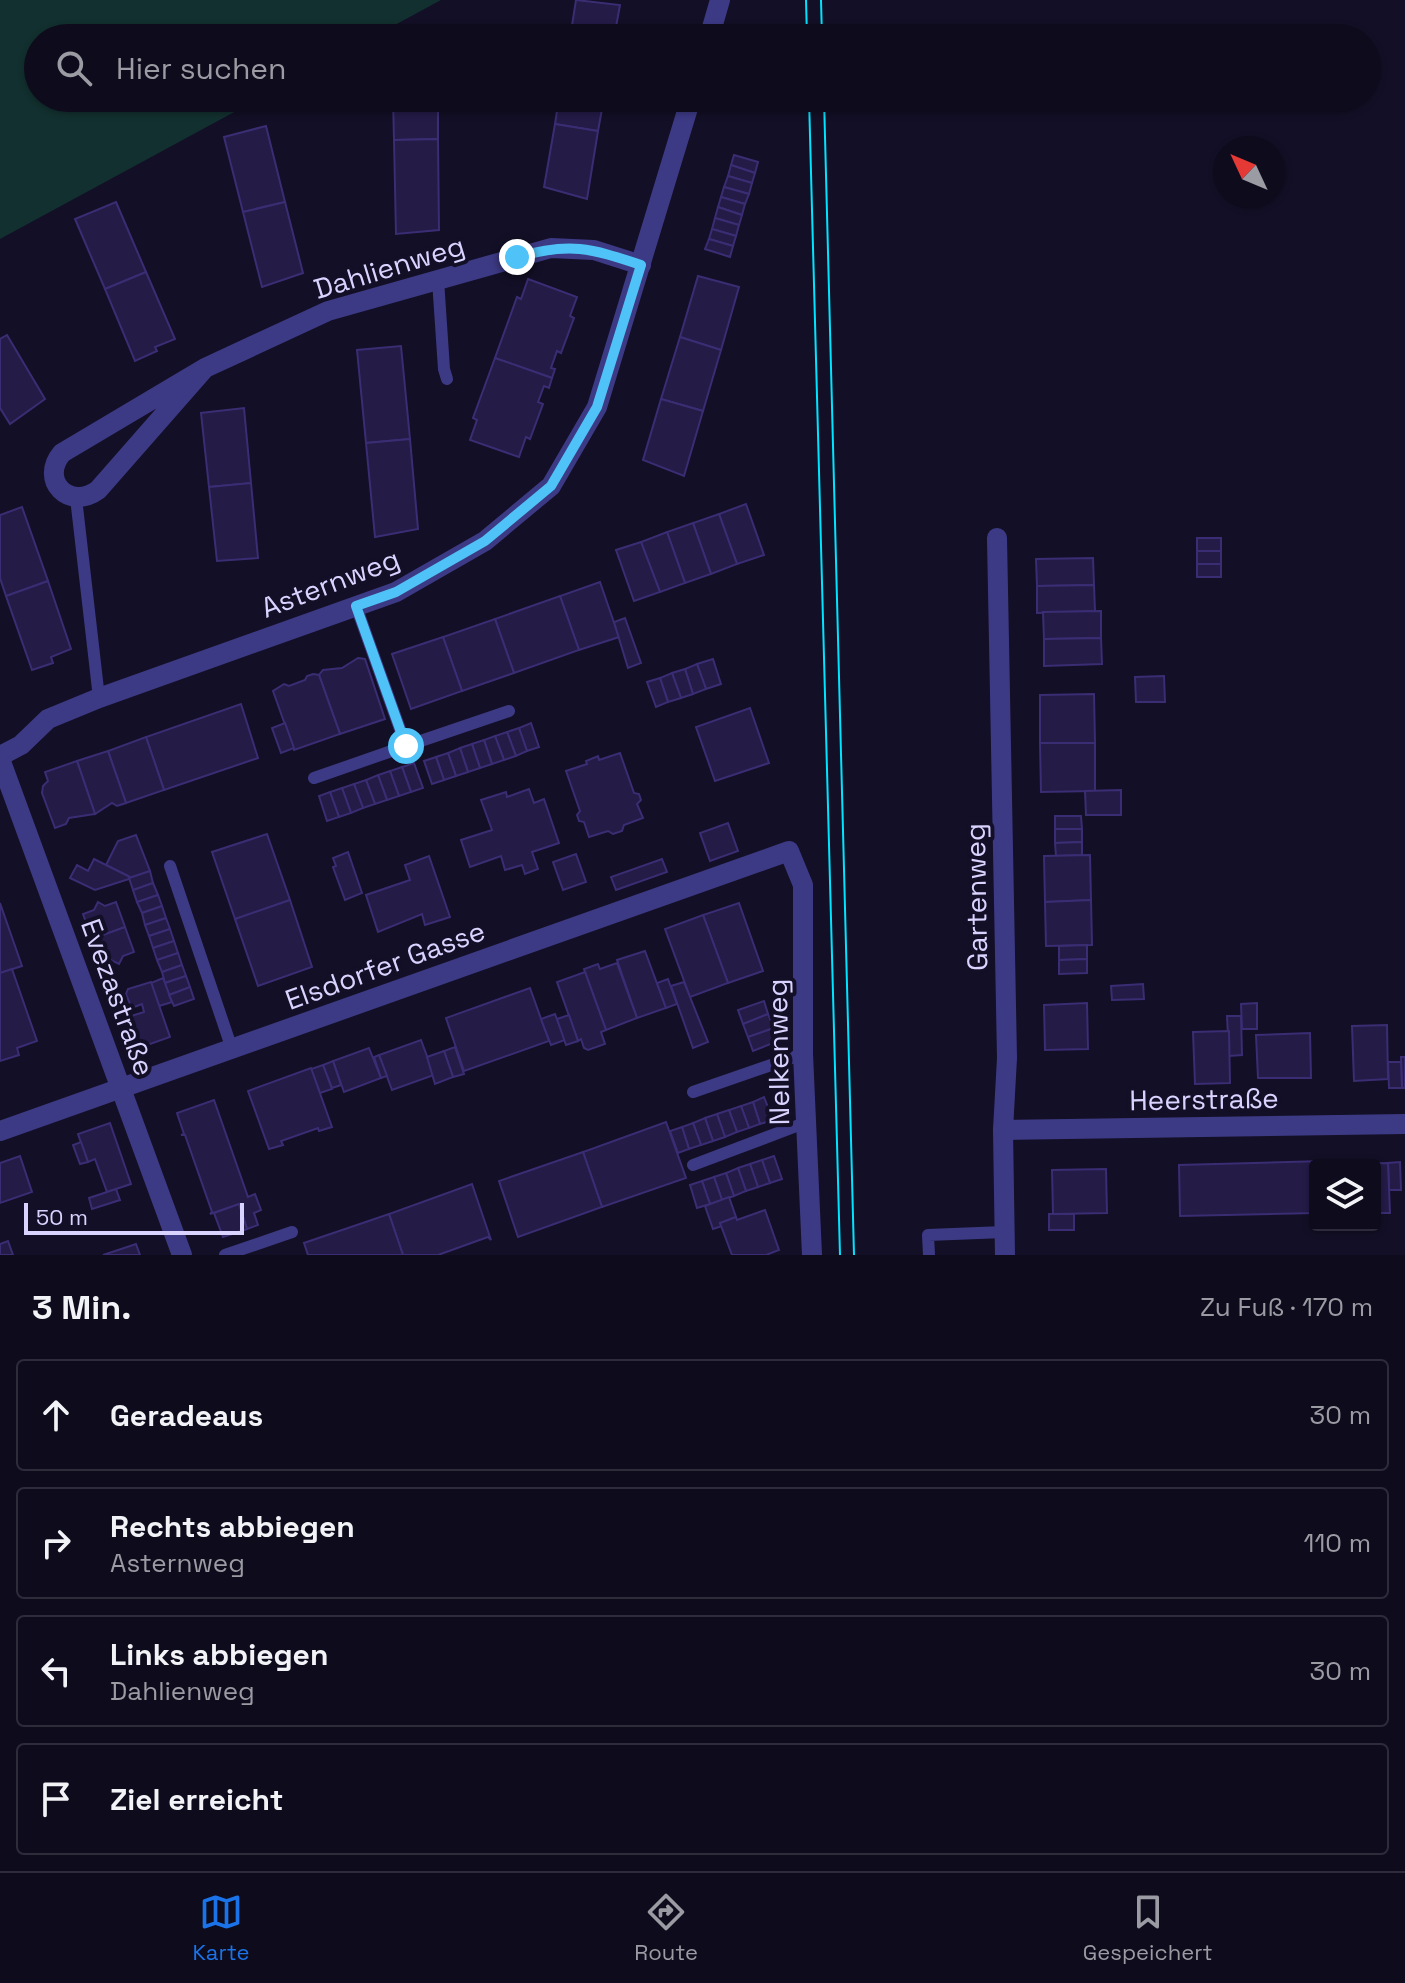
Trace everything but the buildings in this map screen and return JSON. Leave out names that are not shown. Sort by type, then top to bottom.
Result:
[{"type":"street","points":[[713,24],[720,0]]},
{"type":"street","name":"Asternweg","points":[[0,757],[21,745],[48,719],[396,592],[485,541],[551,486],[597,407],[687,112]]},
{"type":"street","name":"Dahlienweg","points":[[205,368],[98,490],[84,498],[76,498],[61,490],[54,475],[57,459],[62,453],[205,368],[328,311],[551,248],[594,250],[641,265]]},
{"type":"street","name":"Gartenweg","points":[[997,538],[1007,1058],[1003,1130],[1005,1255]]},
{"type":"street","name":"Evezastraße","points":[[0,757],[182,1255]]},
{"type":"street","name":"Elsdorfer Gasse","points":[[0,1131],[789,851]]},
{"type":"street","name":"Nelkenweg","points":[[789,851],[803,885],[803,1054],[812,1255]]},
{"type":"street","name":"Heerstraße","points":[[1003,1130],[1405,1124]]},
{"type":"lane","points":[[438,280],[447,379]]},
{"type":"lane","points":[[76,498],[99,698]]},
{"type":"lane","points":[[356,606],[406,746]]},
{"type":"lane","points":[[314,778],[509,711]]},
{"type":"lane","points":[[170,866],[232,1049]]},
{"type":"lane","points":[[693,1092],[803,1054]]},
{"type":"lane","points":[[693,1165],[807,1122]]},
{"type":"lane","points":[[225,1255],[292,1232]]},
{"type":"lane","points":[[929,1255],[928,1235],[1004,1232]]},
{"type":"green space","points":[[0,0],[441,0],[397,24],[24,24],[24,112],[234,112],[0,239]]},
{"type":"tram line","points":[[806,0],[807,24]]},
{"type":"tram line","points":[[821,0],[822,24]]},
{"type":"tram line","points":[[809,112],[840,1255]]},
{"type":"tram line","points":[[824,112],[854,1255]]},
{"type":"route","points":[[406,746],[356,606],[396,592],[485,541],[551,486],[597,407],[641,265],[594,250],[551,248],[517,257]]}]
